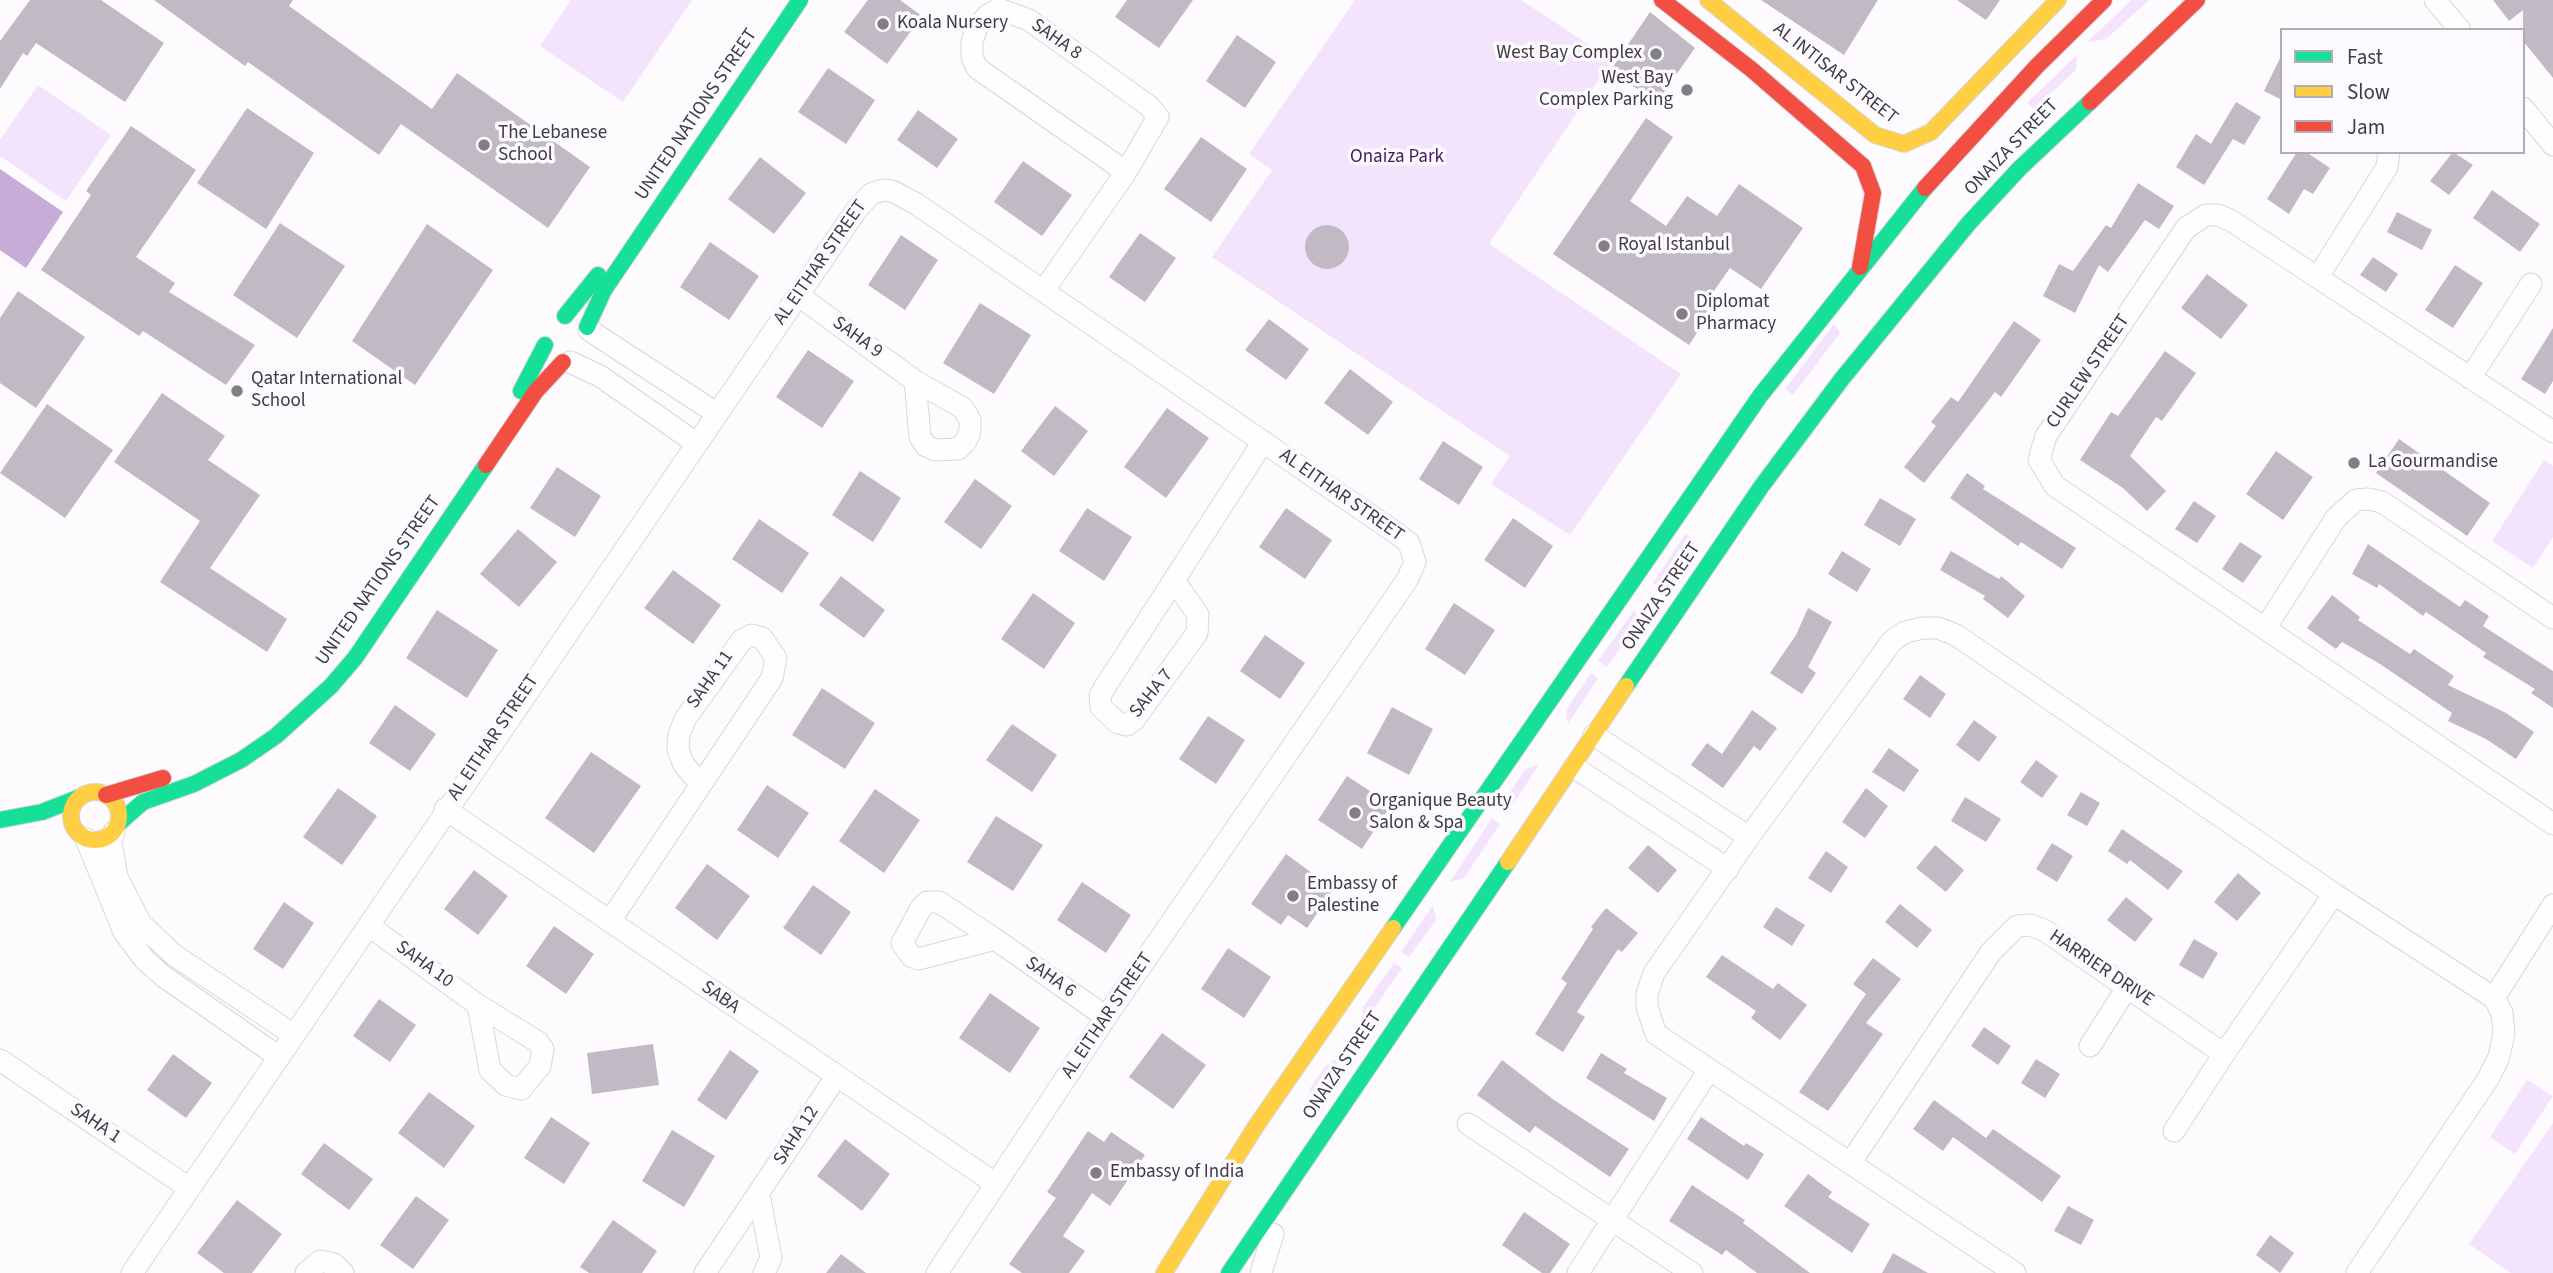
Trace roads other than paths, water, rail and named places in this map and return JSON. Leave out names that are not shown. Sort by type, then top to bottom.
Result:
[{"type":"main road","name":"UNITED NATIONS STREET","points":[[106,795],[188,771],[213,760],[268,725],[310,689],[343,653],[522,389],[552,328],[595,280],[785,0]]},
{"type":"main road","name":"UNITED NATIONS STREET","points":[[116,828],[143,802],[194,784],[241,760],[276,736],[331,686],[355,658],[536,391],[581,347],[604,290],[800,0]]},
{"type":"main road","points":[[1662,0],[1709,34],[1863,166],[1874,193],[1860,267]]},
{"type":"main road","name":"AL INTISAR STREET","points":[[1720,4],[1875,135],[1890,142],[1904,144],[1919,140],[1931,132],[2058,0]]},
{"type":"main road","name":"ONAIZA STREET","points":[[1164,1273],[1256,1126],[1760,396],[1924,189],[2028,76],[2104,0]]},
{"type":"main road","name":"ONAIZA STREET","points":[[1229,1273],[1761,487],[1841,380],[1969,223],[2028,160],[2197,0]]},
{"type":"main road","points":[[578,318],[581,347],[551,356],[552,328],[578,318]]},
{"type":"main road","points":[[0,820],[42,812],[92,792],[106,795],[119,810],[116,828],[98,841],[44,825],[0,835]]},
{"type":"main road","points":[[78,798],[70,817],[80,835]]},
{"type":"main road","points":[[1249,1273],[1273,1234],[1301,1165]]},
{"type":"street","points":[[2435,0],[2458,28]]},
{"type":"street","points":[[1709,34],[1720,4]]},
{"type":"street","name":"SAHA 8","points":[[1044,290],[1126,172],[1157,123],[1154,111],[1029,20],[999,9],[988,15],[977,27],[972,42],[972,57],[977,68],[1126,172]]},
{"type":"street","points":[[2525,109],[2546,121],[2553,145]]},
{"type":"street","points":[[2318,277],[2387,167],[2389,154]]},
{"type":"street","name":"AL EITHAR STREET","points":[[132,1273],[445,810],[863,201],[871,194],[883,190],[892,191],[915,203],[1403,538],[1409,543],[1415,562],[1407,580],[1106,1017],[937,1273]]},
{"type":"street","name":"CURLEW STREET","points":[[2553,432],[2230,220],[2217,215],[2196,219],[2179,239],[2040,448],[2039,460],[2055,486],[2553,824]]},
{"type":"street","points":[[2470,378],[2531,284]]},
{"type":"street","name":"SAHA 9","points":[[798,295],[915,381]]},
{"type":"street","points":[[581,347],[716,413]]},
{"type":"street","points":[[581,347],[600,376],[696,443]]},
{"type":"street","name":"SAHA 7","points":[[1174,580],[1198,615],[1197,633],[1143,711],[1127,724],[1118,723],[1101,708],[1100,696],[1174,580],[1263,442]]},
{"type":"street","points":[[2266,627],[2336,518],[2356,500],[2368,499],[2382,502],[2552,615]]},
{"type":"street","points":[[2015,1273],[1656,1034],[1647,1007],[1647,994],[1654,973],[1749,837],[1892,641],[1905,632],[1923,628],[1938,628],[1956,635],[2334,894],[2494,998],[2502,1013],[2504,1033],[2500,1056],[2488,1079],[2357,1273]]},
{"type":"street","name":"SAHA 11","points":[[610,921],[772,678],[776,658],[762,638],[752,635],[732,650],[685,719],[679,735],[678,750],[684,765],[700,783]]},
{"type":"street","points":[[1594,735],[1749,837]]},
{"type":"street","points":[[1574,767],[1728,869]]},
{"type":"street","points":[[1643,813],[1664,782]]},
{"type":"street","name":"SABA","points":[[445,810],[996,1184]]},
{"type":"street","points":[[116,828],[111,842],[117,877],[141,923],[174,955],[294,1035]]},
{"type":"street","points":[[80,835],[124,932],[145,960],[163,976],[279,1057]]},
{"type":"street","points":[[2174,1131],[2334,894]]},
{"type":"street","points":[[2494,998],[2553,905]]},
{"type":"street","name":"HARRIER DRIVE","points":[[1851,1162],[1991,952],[2017,926],[2029,925],[2045,930],[2224,1054]]},
{"type":"street","name":"SAHA 10","points":[[369,926],[478,1005]]},
{"type":"street","name":"SAHA 6","points":[[995,939],[1106,1017]]},
{"type":"street","points":[[2090,1046],[2128,986]]},
{"type":"street","name":"SAHA 1","points":[[0,1060],[189,1188]]},
{"type":"street","points":[[1578,1273],[1709,1070]]},
{"type":"street","name":"SAHA 12","points":[[705,1273],[836,1077]]},
{"type":"street","points":[[1468,1124],[1692,1273]]},
{"type":"street","points":[[759,1194],[771,1258],[764,1273]]},
{"type":"street","points":[[1261,1273],[1273,1234]]},
{"type":"street","points":[[306,1273],[320,1261],[334,1264],[343,1273]]},
{"type":"place","name":"Koala Nursery","points":[[883,24]]},
{"type":"place","name":"West Bay Complex","points":[[1656,54]]},
{"type":"place","name":"West Bay Complex Parking","points":[[1687,90]]},
{"type":"place","name":"The Lebanese School","points":[[484,145]]},
{"type":"place","name":"Royal Istanbul","points":[[1604,246]]},
{"type":"place","name":"Diplomat Pharmacy","points":[[1682,314]]},
{"type":"place","name":"Qatar International School","points":[[237,391]]},
{"type":"place","name":"La Gourmandise","points":[[2354,463]]},
{"type":"place","name":"Organique Beauty Salon & Spa","points":[[1355,813]]},
{"type":"place","name":"Embassy of Palestine","points":[[1293,896]]},
{"type":"place","name":"Embassy of India","points":[[1096,1173]]},
{"type":"park label","name":"Onaiza Park","points":[[1397,158]]}]
